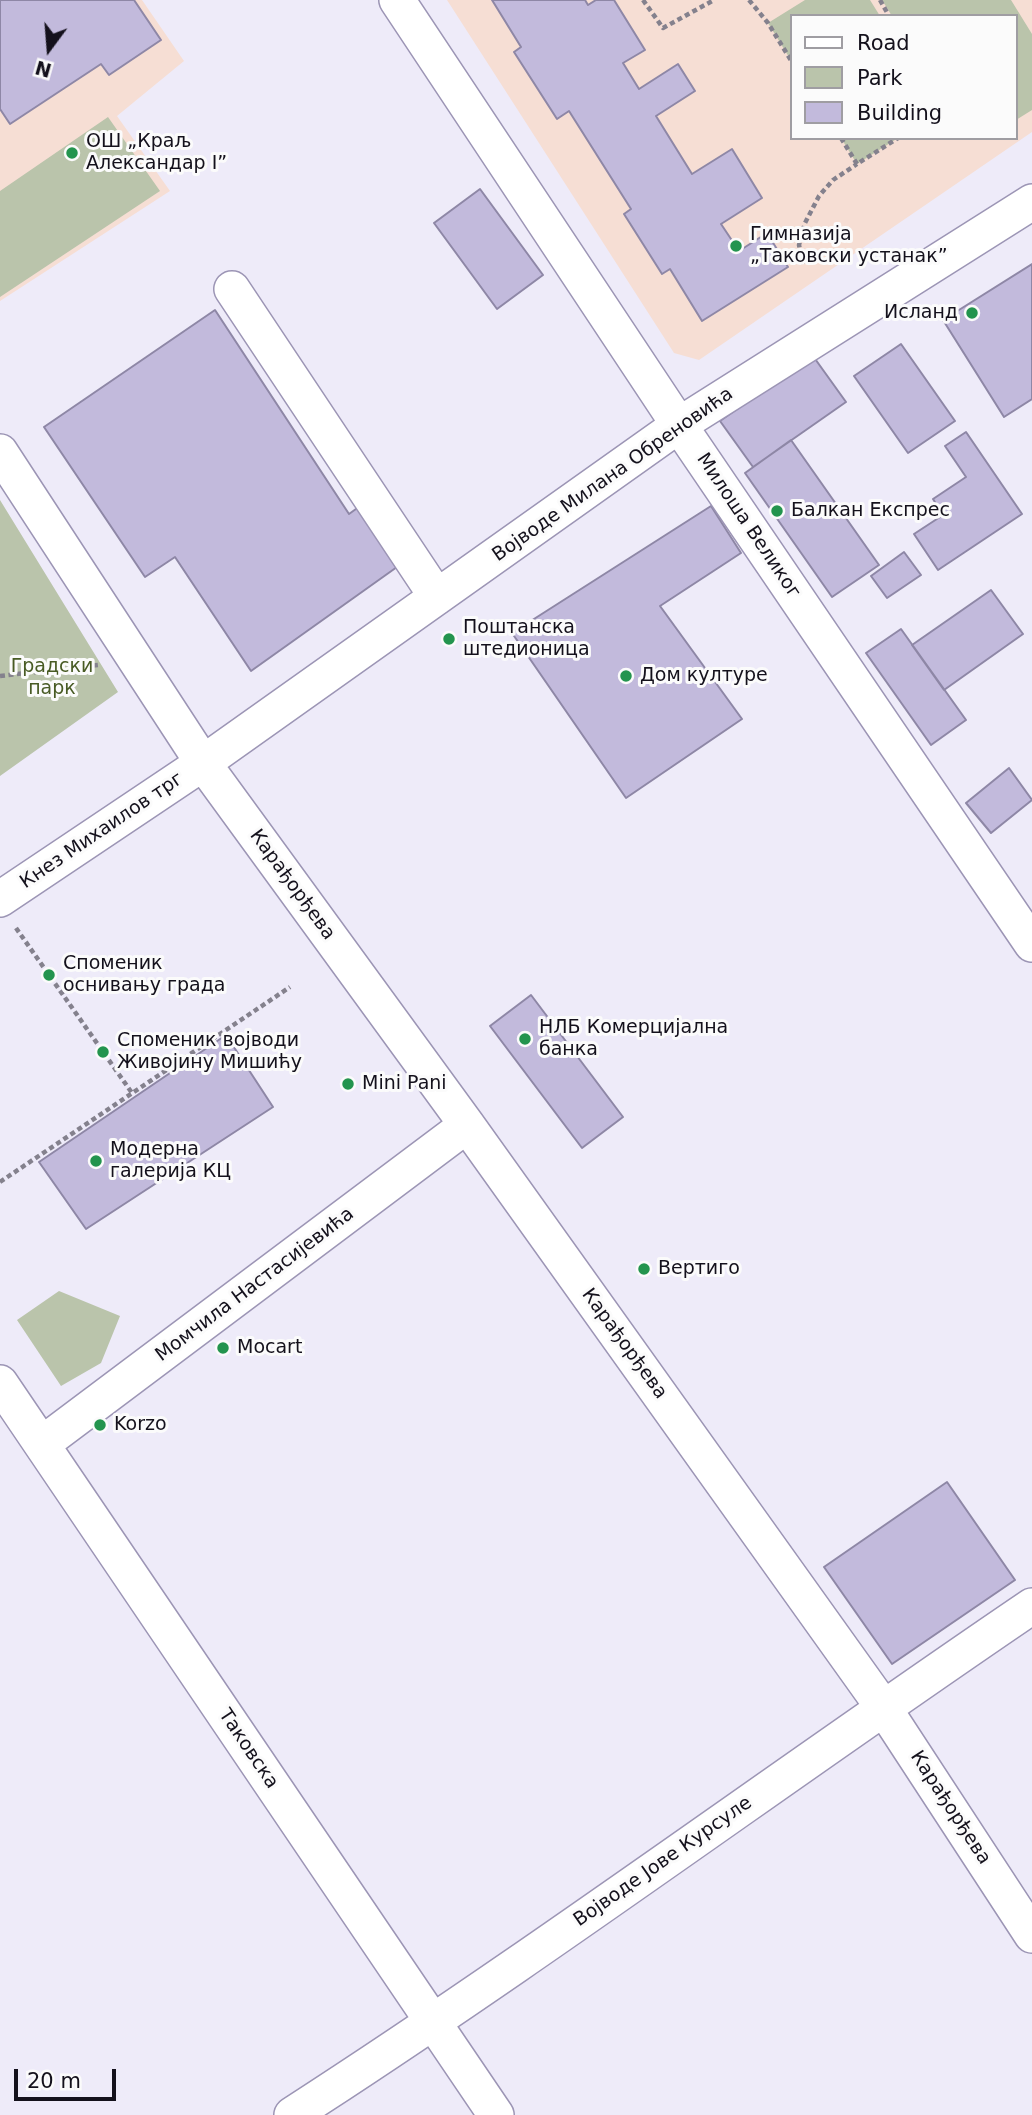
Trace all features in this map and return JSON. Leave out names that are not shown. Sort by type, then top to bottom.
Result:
[{"type":"street","name":"Милоша Великог","points":[[397,0],[679,425],[1032,944]]},
{"type":"street","name":"Војводе Милана Обреновића","points":[[203,763],[679,425],[1032,202]]},
{"type":"street","points":[[232,289],[437,597]]},
{"type":"street","name":"Карађорђева","points":[[0,452],[203,763],[467,1125],[883,1707],[1032,1935]]},
{"type":"street","name":"Кнез Михаилов трг","points":[[7,912],[203,763]]},
{"type":"street","name":"Момчила Настасијевића","points":[[42,1444],[467,1125]]},
{"type":"street","name":"Таковска","points":[[0,1383],[496,2115]]},
{"type":"street","name":"Војводе Јове Курсуле","points":[[292,2115],[433,2024],[883,1707],[1032,1606]]},
{"type":"path","points":[[643,0],[663,28],[714,0]]},
{"type":"path","points":[[750,0],[790,59]]},
{"type":"path","points":[[842,140],[857,164]]},
{"type":"path","points":[[803,264],[799,245],[810,214],[820,196],[832,180],[895,140]]},
{"type":"path","points":[[0,676],[137,661]]},
{"type":"path","points":[[7,912],[132,1093]]},
{"type":"path","points":[[0,1182],[290,987]]},
{"type":"shaded area","name":"ОШ „Краљ Александар I”","points":[[0,0],[142,0],[184,61],[117,116],[170,191],[0,301]]},
{"type":"shaded area","name":"Гимназија „Таковски устанак”","points":[[447,0],[1032,0],[1032,132],[699,360],[674,353]]},
{"type":"green space","points":[[805,0],[870,0],[879,14],[790,14],[790,59],[768,23]]},
{"type":"green space","points":[[882,0],[1011,0],[1032,34],[1032,110],[1018,119],[1018,14],[891,14]]},
{"type":"green space","points":[[108,117],[160,191],[0,297],[0,191]]},
{"type":"green space","points":[[842,140],[895,140],[857,164]]},
{"type":"green space","name":"Градски парк","points":[[0,500],[118,692],[0,776]]},
{"type":"green space","points":[[59,1291],[120,1316],[101,1363],[61,1386],[17,1320]]},
{"type":"building","points":[[0,0],[134,0],[161,40],[109,75],[101,64],[10,124],[0,109]]},
{"type":"building","name":"Гимназија „Таковски устанак”","points":[[492,0],[585,0],[588,5],[596,0],[614,0],[645,50],[623,63],[639,89],[678,64],[695,91],[656,116],[692,174],[732,149],[762,198],[721,224],[739,251],[767,233],[788,267],[702,321],[670,269],[662,274],[624,214],[631,209],[569,111],[557,119],[514,52],[521,47]]},
{"type":"building","points":[[480,189],[543,275],[497,309],[434,223]]},
{"type":"building","points":[[1032,264],[1032,399],[1004,417],[943,320]]},
{"type":"building","points":[[215,310],[349,514],[367,501],[404,562],[251,671],[175,557],[145,577],[44,427]]},
{"type":"building","points":[[901,344],[955,421],[908,453],[854,376]]},
{"type":"building","points":[[813,356],[846,402],[753,467],[720,421]]},
{"type":"building","points":[[966,432],[1022,514],[938,570],[914,534],[943,515],[933,499],[966,477],[945,446]]},
{"type":"building","points":[[791,440],[879,565],[832,597],[745,473]]},
{"type":"building","name":"Дом културе","points":[[711,506],[741,553],[660,606],[742,719],[626,798],[512,633]]},
{"type":"building","points":[[904,552],[921,575],[887,598],[871,576]]},
{"type":"building","points":[[991,590],[1023,634],[944,690],[912,645]]},
{"type":"building","points":[[901,629],[966,720],[931,745],[866,653]]},
{"type":"building","points":[[1009,768],[1032,800],[991,833],[966,803]]},
{"type":"building","points":[[531,995],[623,1117],[582,1148],[490,1026]]},
{"type":"building","points":[[226,1035],[273,1107],[86,1229],[39,1162]]},
{"type":"building","points":[[947,1482],[1015,1580],[892,1664],[824,1567]]},
{"type":"place","name":"ОШ „Краљ Александар I”","points":[[72,153]]},
{"type":"place","name":"Гимназија „Таковски устанак”","points":[[736,246]]},
{"type":"place","name":"Исланд","points":[[972,313]]},
{"type":"place","name":"Балкан Експрес","points":[[777,511]]},
{"type":"place","name":"Поштанска штедионица","points":[[449,639]]},
{"type":"place","name":"Дом културе","points":[[626,676]]},
{"type":"place","name":"Споменик оснивању града","points":[[49,975]]},
{"type":"place","name":"НЛБ Комерцијална банка","points":[[525,1039]]},
{"type":"place","name":"Споменик војводи Живојину Мишићу","points":[[103,1052]]},
{"type":"place","name":"Mini Pani","points":[[348,1084]]},
{"type":"place","name":"Модерна галерија КЦ","points":[[96,1161]]},
{"type":"place","name":"Вертиго","points":[[644,1269]]},
{"type":"place","name":"Mocart","points":[[223,1348]]},
{"type":"place","name":"Korzo","points":[[100,1425]]}]
